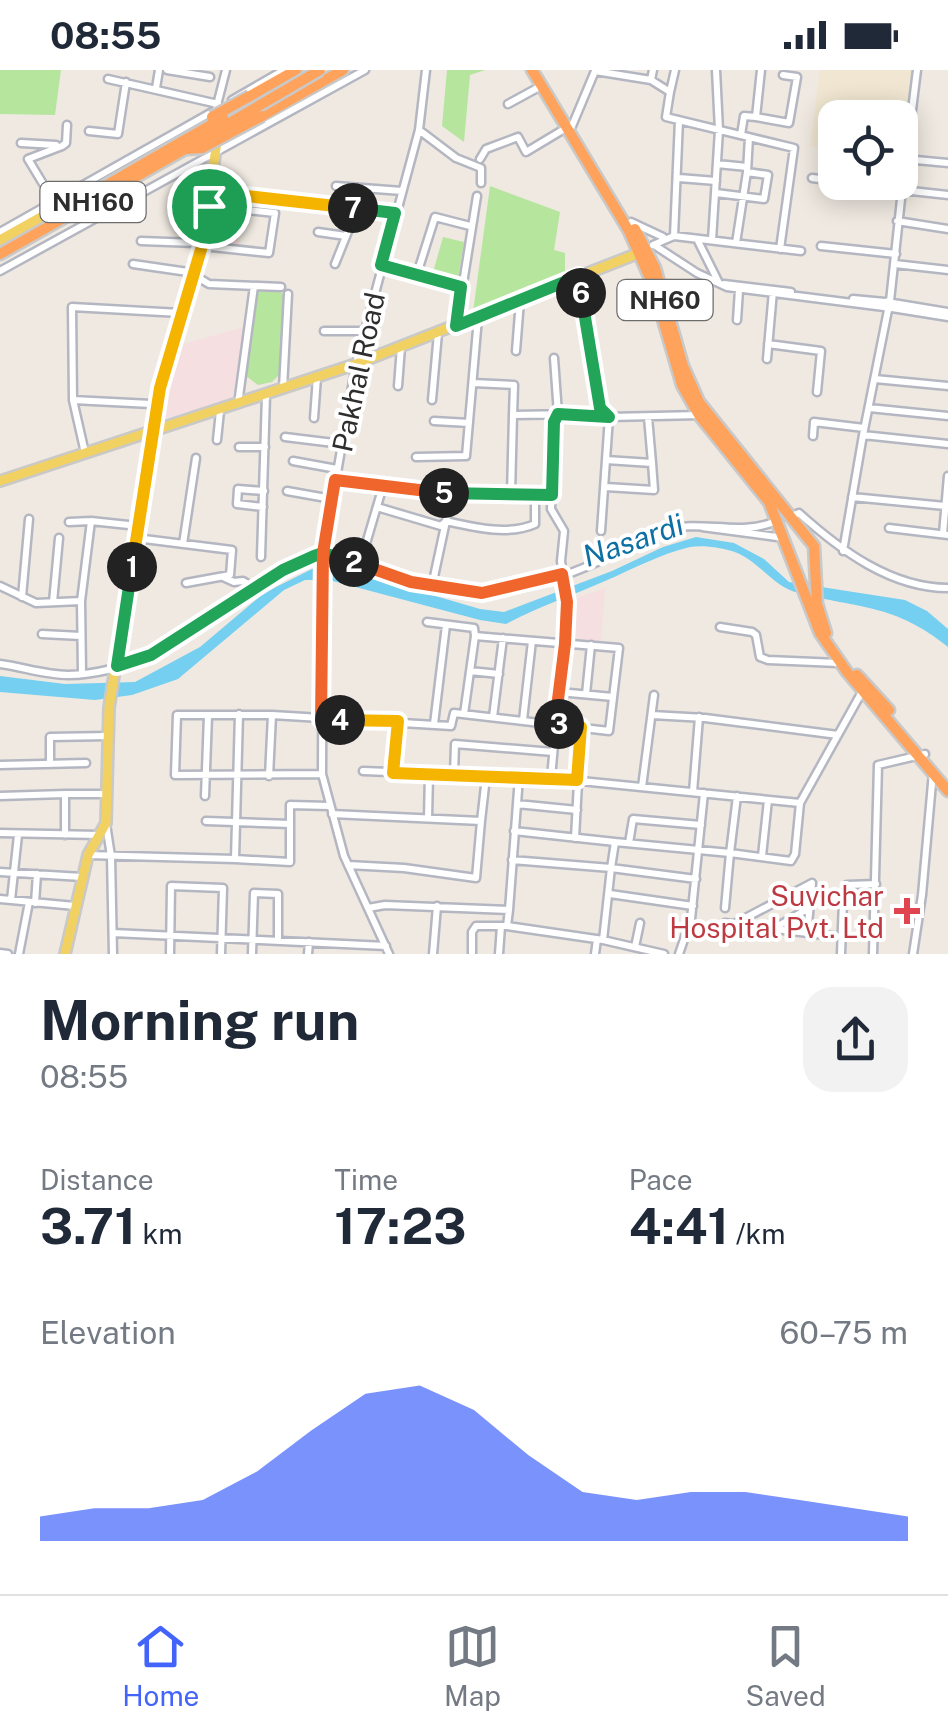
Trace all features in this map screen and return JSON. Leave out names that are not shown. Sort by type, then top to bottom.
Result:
[{"type":"highway","points":[[183,146],[202,123],[302,70]]},
{"type":"highway","points":[[183,146],[302,70]]},
{"type":"highway","points":[[183,146],[320,70]]},
{"type":"highway","points":[[183,146],[202,148],[344,70]]},
{"type":"highway","name":"NH60","points":[[536,70],[542,86],[646,249],[672,361],[703,414],[760,490],[777,520],[840,663],[948,782]]},
{"type":"highway","name":"NH60","points":[[536,70],[646,249]]},
{"type":"highway","name":"NH160","points":[[0,243],[183,146]]},
{"type":"highway","name":"NH160","points":[[0,256],[183,146]]},
{"type":"highway","name":"NH60","points":[[703,414],[814,546],[818,579],[813,608],[864,688]]},
{"type":"highway","name":"NH60","points":[[923,756],[948,790]]},
{"type":"main road","points":[[0,243],[218,108],[302,70]]},
{"type":"main road","points":[[0,256],[334,70]]},
{"type":"main road","points":[[199,245],[218,108]]},
{"type":"main road","points":[[68,953],[82,877],[106,823],[109,708],[151,404],[209,206],[213,152]]},
{"type":"main road","points":[[0,482],[356,364],[646,249]]},
{"type":"main road","points":[[149,432],[178,313]]},
{"type":"main road","points":[[115,668],[136,525]]},
{"type":"main road","points":[[68,953],[91,854]]},
{"type":"street","points":[[156,88],[163,70],[210,77]]},
{"type":"street","points":[[218,108],[226,70]]},
{"type":"street","points":[[0,232],[284,70]]},
{"type":"street","points":[[0,271],[365,70]]},
{"type":"street","name":"Pakhal Road","points":[[321,720],[323,556],[335,480],[364,330],[419,130],[426,70]]},
{"type":"street","points":[[651,80],[653,70]]},
{"type":"street","points":[[675,70],[666,117],[794,148],[780,250]]},
{"type":"street","points":[[712,240],[719,130],[716,70]]},
{"type":"street","points":[[756,117],[762,70]]},
{"type":"street","points":[[913,100],[917,70]]},
{"type":"street","points":[[480,159],[486,149],[518,137],[526,152],[569,127],[592,73],[606,71],[651,80],[670,92]]},
{"type":"street","points":[[736,243],[747,170],[744,116],[789,122],[797,77],[783,76]]},
{"type":"street","points":[[108,79],[156,88],[218,108]]},
{"type":"street","points":[[89,131],[118,134],[126,82]]},
{"type":"street","points":[[508,104],[542,86]]},
{"type":"street","points":[[674,236],[679,120]]},
{"type":"street","points":[[54,202],[28,159],[66,143],[67,125]]},
{"type":"street","points":[[419,130],[456,158],[480,168],[481,182]]},
{"type":"street","points":[[21,143],[62,146]]},
{"type":"street","points":[[918,161],[948,163]]},
{"type":"street","points":[[716,193],[764,199],[768,175],[717,164]]},
{"type":"street","points":[[678,178],[716,180]]},
{"type":"street","points":[[812,178],[818,179]]},
{"type":"street","points":[[336,186],[402,191]]},
{"type":"street","points":[[211,192],[395,213]]},
{"type":"street","points":[[918,192],[948,195]]},
{"type":"street","points":[[456,326],[476,196]]},
{"type":"street","points":[[843,551],[895,264],[901,200]]},
{"type":"street","points":[[141,241],[268,253],[275,213],[209,206]]},
{"type":"street","points":[[335,264],[356,209]]},
{"type":"street","points":[[418,274],[435,217],[470,226]]},
{"type":"street","points":[[630,222],[664,238]]},
{"type":"street","points":[[898,222],[948,229]]},
{"type":"street","points":[[318,232],[346,236]]},
{"type":"street","points":[[646,249],[674,236],[801,252]]},
{"type":"street","points":[[696,238],[721,284]]},
{"type":"street","points":[[821,246],[896,254]]},
{"type":"street","points":[[646,249],[721,284],[740,290],[773,292]]},
{"type":"street","points":[[132,264],[191,273],[209,284],[281,287]]},
{"type":"street","points":[[895,264],[948,270]]},
{"type":"street","points":[[381,265],[461,287]]},
{"type":"street","points":[[579,276],[600,408],[609,417],[601,531]]},
{"type":"street","points":[[721,284],[948,314]]},
{"type":"street","points":[[238,404],[254,286]]},
{"type":"street","points":[[736,320],[740,290]]},
{"type":"street","points":[[767,359],[773,292]]},
{"type":"street","points":[[283,389],[288,294]]},
{"type":"street","points":[[516,351],[520,301]]},
{"type":"street","points":[[85,454],[73,400],[72,307],[178,313]]},
{"type":"street","points":[[416,457],[466,456],[478,318]]},
{"type":"street","points":[[324,331],[364,330]]},
{"type":"street","points":[[432,400],[438,333]]},
{"type":"street","points":[[768,344],[821,351],[816,392]]},
{"type":"street","points":[[398,386],[401,347]]},
{"type":"street","points":[[550,778],[567,602],[564,531],[551,509],[554,422],[558,414],[554,358]]},
{"type":"street","points":[[314,418],[317,377]]},
{"type":"street","points":[[875,379],[948,386]]},
{"type":"street","points":[[472,383],[514,386],[511,494]]},
{"type":"street","points":[[261,557],[266,395]]},
{"type":"street","points":[[73,400],[151,404]]},
{"type":"street","points":[[869,408],[948,416]]},
{"type":"street","points":[[217,440],[220,411]]},
{"type":"street","points":[[512,415],[703,414]]},
{"type":"street","points":[[606,487],[654,490],[648,417]]},
{"type":"street","points":[[434,421],[469,423]]},
{"type":"street","points":[[813,436],[814,422],[948,444]]},
{"type":"street","points":[[285,437],[342,444]]},
{"type":"street","points":[[238,447],[265,447]]},
{"type":"street","points":[[183,544],[196,458]]},
{"type":"street","points":[[606,460],[652,463]]},
{"type":"street","points":[[292,461],[337,470]]},
{"type":"street","points":[[889,528],[945,535],[948,476]]},
{"type":"street","points":[[335,480],[452,494],[552,495]]},
{"type":"street","points":[[360,564],[383,486]]},
{"type":"street","points":[[263,507],[236,504],[238,490],[264,492]]},
{"type":"street","points":[[287,491],[332,499]]},
{"type":"street","points":[[432,586],[452,494]]},
{"type":"street","points":[[446,521],[485,529],[525,528],[535,524],[535,494]]},
{"type":"street","points":[[852,497],[945,506]]},
{"type":"street","points":[[377,507],[430,524],[441,526],[446,521]]},
{"type":"street","points":[[794,519],[800,513],[843,551],[923,588],[948,588]]},
{"type":"street","points":[[22,596],[28,519]]},
{"type":"street","points":[[0,664],[44,673],[82,674],[115,668],[151,655],[283,570],[323,556],[432,586],[489,593],[563,578],[656,532],[696,525],[750,530],[777,520]]},
{"type":"street","points":[[82,674],[81,600],[91,521]]},
{"type":"street","points":[[69,522],[136,525]]},
{"type":"street","points":[[696,525],[785,543]]},
{"type":"street","points":[[54,602],[59,538]]},
{"type":"street","points":[[136,538],[232,550],[230,574],[186,583]]},
{"type":"street","points":[[222,576],[255,588]]},
{"type":"street","points":[[0,586],[36,603],[81,600]]},
{"type":"street","points":[[427,622],[474,628],[464,714]]},
{"type":"street","points":[[434,724],[446,625]]},
{"type":"street","points":[[720,627],[752,632],[760,657],[768,660],[840,663]]},
{"type":"street","points":[[42,634],[81,636]]},
{"type":"street","points":[[322,774],[175,775],[178,714],[272,715],[452,726],[454,713],[609,731],[619,648],[475,636]]},
{"type":"street","points":[[493,717],[504,638]]},
{"type":"street","points":[[523,720],[532,641]]},
{"type":"street","points":[[586,694],[592,645]]},
{"type":"street","points":[[470,671],[499,674]]},
{"type":"street","points":[[514,831],[793,859],[800,803],[864,688]]},
{"type":"street","points":[[559,692],[614,697]]},
{"type":"street","points":[[642,787],[654,696]]},
{"type":"street","points":[[235,859],[239,714]]},
{"type":"street","points":[[652,714],[838,735]]},
{"type":"street","points":[[269,776],[272,715]]},
{"type":"street","points":[[205,796],[208,716]]},
{"type":"street","points":[[692,792],[699,718]]},
{"type":"street","points":[[321,720],[322,774],[330,810],[348,865],[388,950]]},
{"type":"street","points":[[393,773],[398,721]]},
{"type":"street","points":[[575,838],[581,727]]},
{"type":"street","points":[[50,764],[50,737],[109,736]]},
{"type":"street","points":[[454,775],[455,744],[553,752]]},
{"type":"street","points":[[873,954],[878,765],[923,756]]},
{"type":"street","points":[[0,765],[86,764]]},
{"type":"street","points":[[363,771],[550,778],[800,803]]},
{"type":"street","points":[[913,954],[933,772]]},
{"type":"street","points":[[428,774],[428,818]]},
{"type":"street","points":[[500,954],[508,910],[519,776]]},
{"type":"street","points":[[348,865],[476,878],[486,777]]},
{"type":"street","points":[[678,954],[688,934],[693,906],[704,793]]},
{"type":"street","points":[[64,794],[66,836]]},
{"type":"street","points":[[0,796],[107,794]]},
{"type":"street","points":[[725,908],[737,796]]},
{"type":"street","points":[[762,856],[768,800]]},
{"type":"street","points":[[517,804],[577,810]]},
{"type":"street","points":[[91,854],[290,862],[290,805],[481,821]]},
{"type":"street","points":[[629,843],[633,819],[702,825]]},
{"type":"street","points":[[206,821],[290,824]]},
{"type":"street","points":[[106,823],[111,856],[113,954]]},
{"type":"street","points":[[0,834],[99,836]]},
{"type":"street","points":[[11,900],[18,835]]},
{"type":"street","points":[[595,954],[610,894],[615,842]]},
{"type":"street","points":[[512,860],[696,878]]},
{"type":"street","points":[[0,872],[82,877]]},
{"type":"street","points":[[19,954],[37,874]]},
{"type":"street","points":[[802,932],[808,924],[812,883],[729,924],[842,937]]},
{"type":"street","points":[[841,954],[847,886],[876,884]]},
{"type":"street","points":[[170,954],[172,886],[223,888],[222,954]]},
{"type":"street","points":[[252,954],[254,893],[278,894],[278,941]]},
{"type":"street","points":[[610,894],[693,906]]},
{"type":"street","points":[[821,897],[843,900]]},
{"type":"street","points":[[0,900],[74,906]]},
{"type":"street","points":[[368,908],[385,904],[508,910]]},
{"type":"street","points":[[433,954],[437,906]]},
{"type":"street","points":[[773,929],[810,907]]},
{"type":"street","points":[[635,947],[640,923]]},
{"type":"street","points":[[472,954],[472,932],[476,926],[600,939],[664,954]]},
{"type":"street","points":[[114,933],[345,944],[388,950]]},
{"type":"street","points":[[308,954],[309,942]]},
{"type":"street","points":[[344,954],[345,944]]},
{"type":"street","points":[[0,953],[8,954]]},
{"type":"shaded area","points":[[820,70],[915,70],[911,100],[818,100],[818,147],[810,146]]},
{"type":"shaded area","points":[[212,210],[243,214],[239,245],[207,242]]},
{"type":"shaded area","points":[[244,327],[232,400],[166,418],[159,408],[173,347]]},
{"type":"shaded area","points":[[605,588],[601,643],[569,641],[571,600]]},
{"type":"green space","points":[[0,70],[61,70],[55,115],[0,114]]},
{"type":"green space","points":[[447,70],[485,70],[470,75],[464,142],[442,126]]},
{"type":"green space","points":[[490,186],[560,212],[554,250],[565,253],[565,277],[473,312]]},
{"type":"green space","points":[[443,237],[464,242],[457,284],[432,276]]},
{"type":"green space","points":[[278,289],[285,297],[280,374],[272,382],[258,385],[246,376],[245,368],[255,294]]},
{"type":"water","points":[[696,537],[734,543],[764,559],[789,582],[905,600],[927,611],[948,629],[948,647],[894,615],[799,593],[738,554],[699,546],[657,558],[506,624],[329,580],[305,580],[284,590],[178,679],[132,695],[95,700],[0,692],[0,676],[65,684],[135,682],[200,647],[264,593],[312,569],[360,574],[480,609],[504,612]]},
{"type":"place","name":"Suvichar Hospital Pvt. Ltd","points":[[907,911]]},
{"type":"route","points":[[209,206],[202,246],[160,388],[117,666],[151,655],[283,570],[323,553],[411,582],[463,592],[496,592],[562,574],[567,602],[555,723],[581,727],[577,780],[393,773],[398,721],[321,720],[323,553],[335,480],[452,494],[552,495],[554,422],[558,414],[609,417],[600,408],[579,276],[456,326],[461,287],[381,265],[395,213],[211,192],[209,206]]},
{"type":"water label","name":"Nasardi","points":[[633,540]]}]
